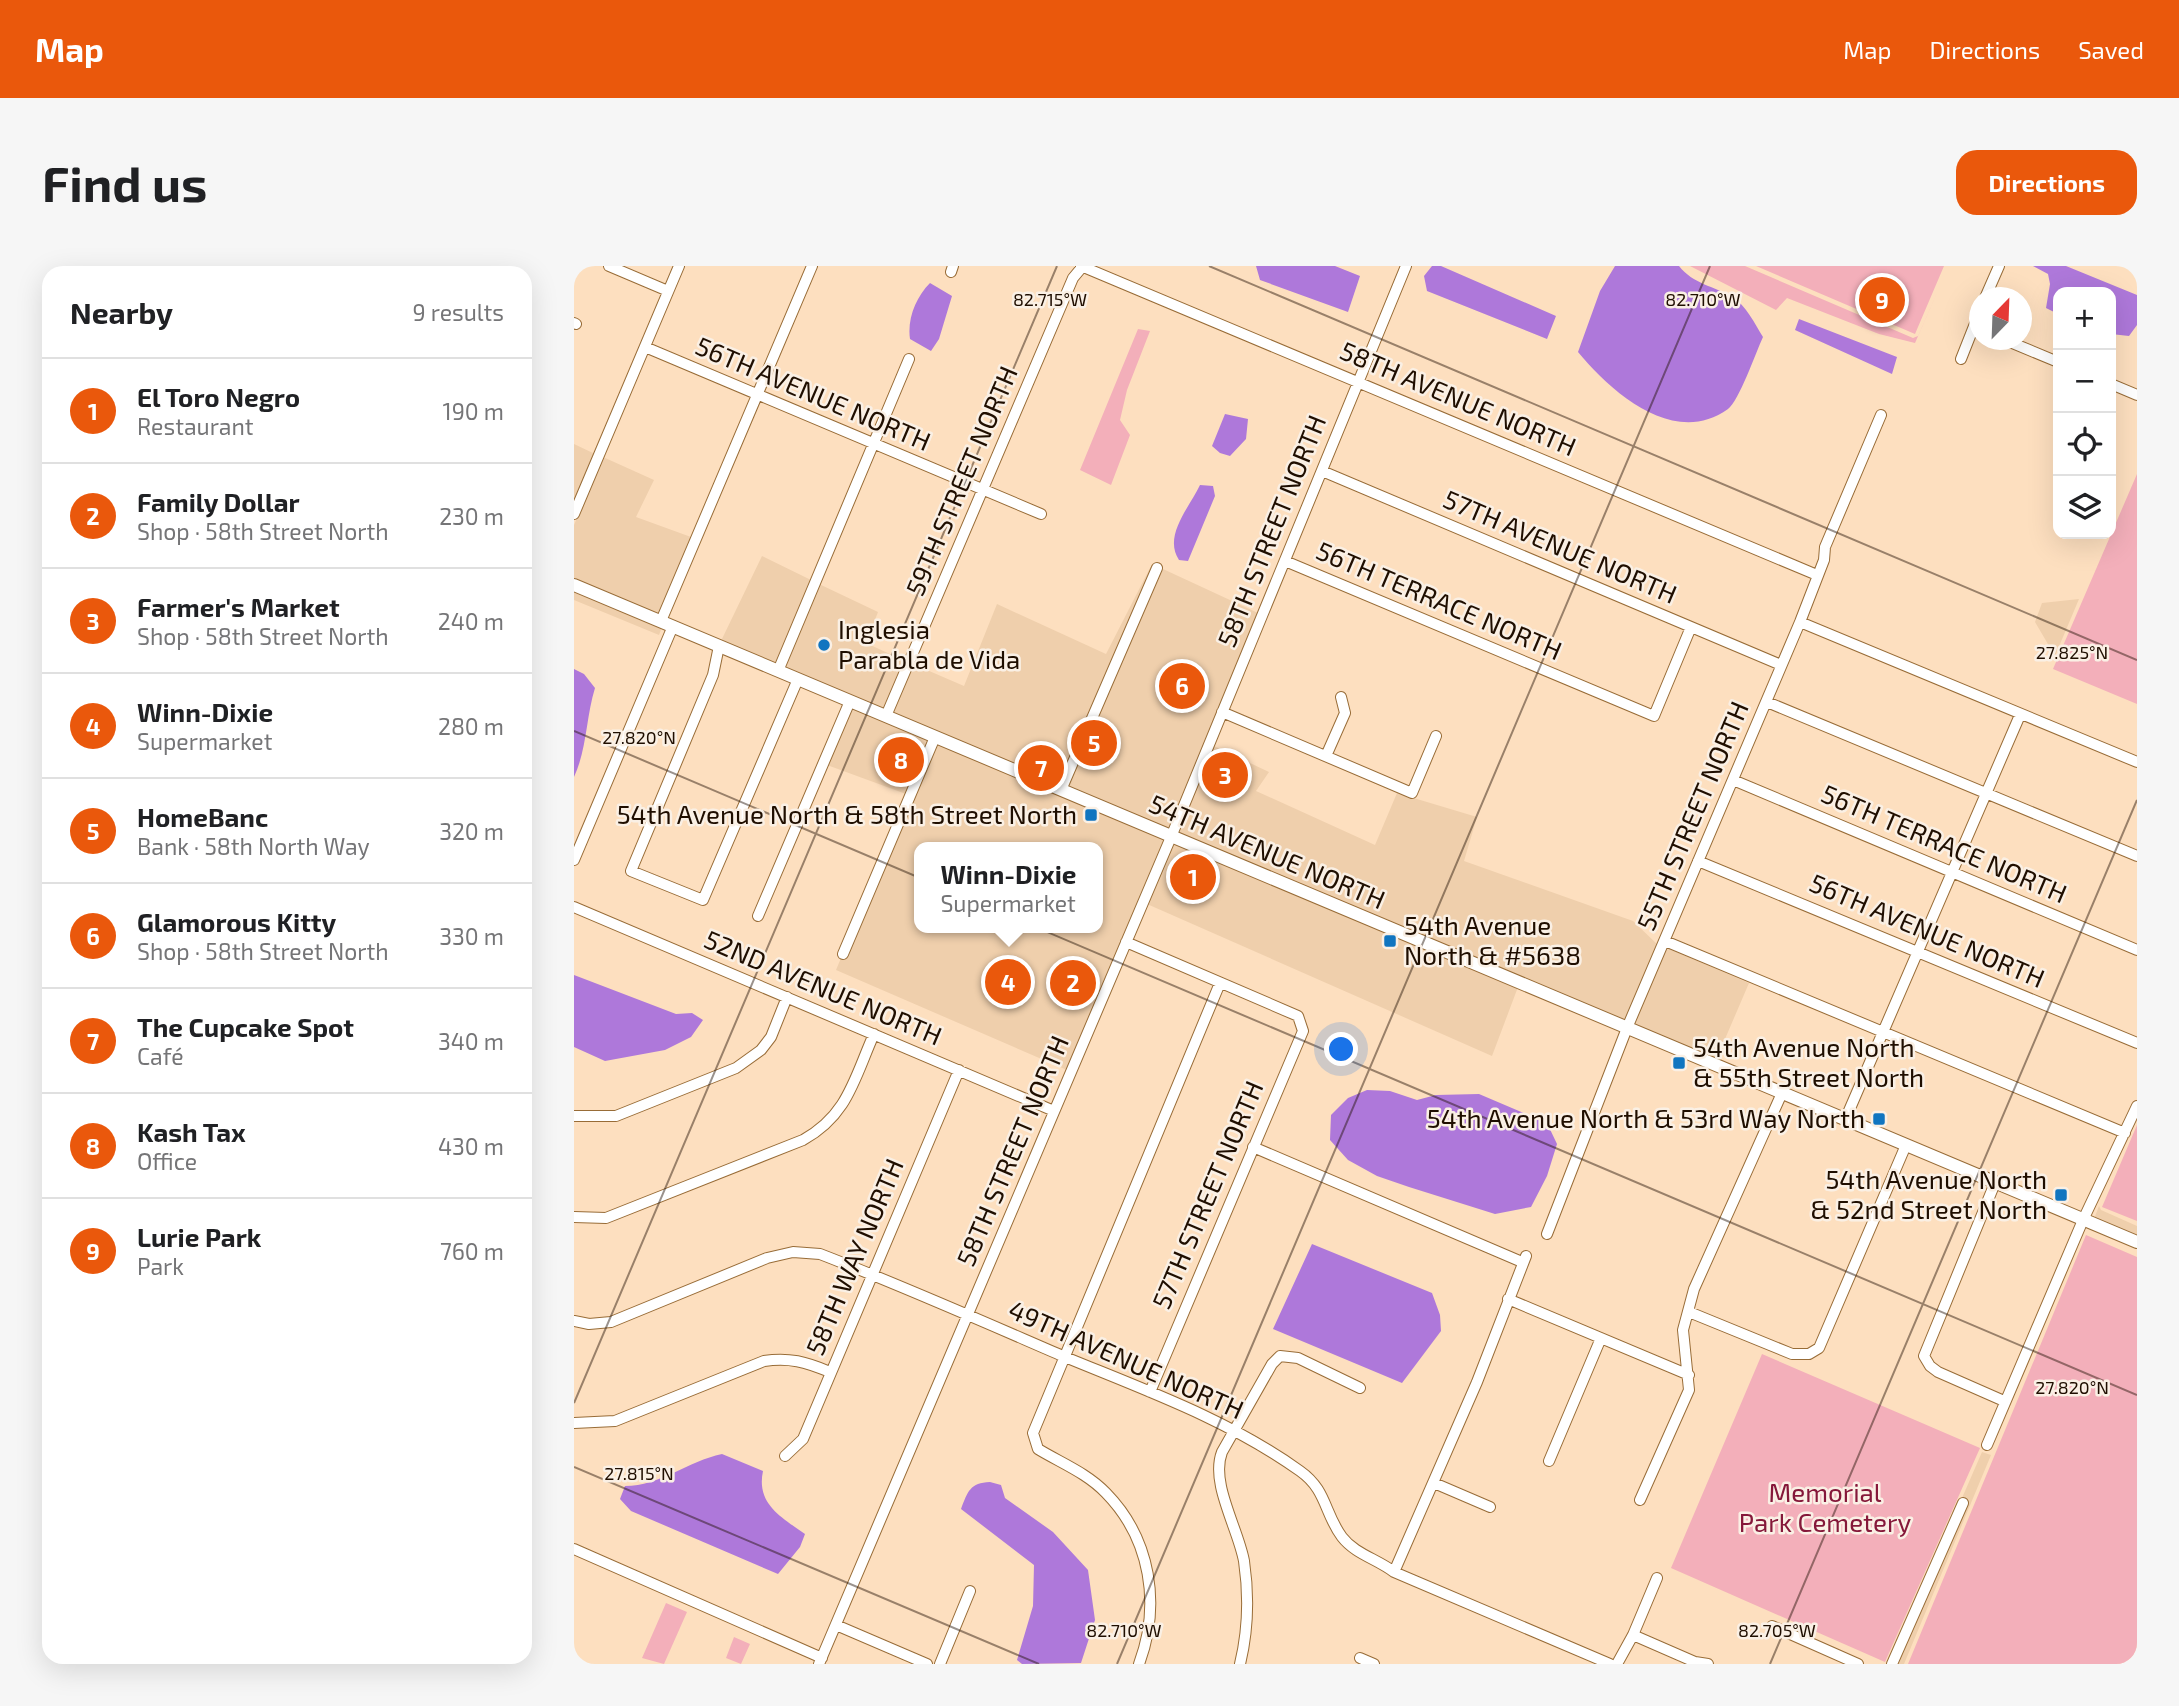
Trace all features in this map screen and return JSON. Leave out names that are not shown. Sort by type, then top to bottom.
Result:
[{"type":"main road","name":"54TH AVENUE NORTH","points":[[574,585],[2137,1242]]},
{"type":"street","points":[[610,266],[668,291]]},
{"type":"street","points":[[574,514],[679,266]]},
{"type":"street","points":[[574,860],[756,394],[813,266]]},
{"type":"street","name":"58TH AVENUE NORTH","points":[[1082,266],[1817,575]]},
{"type":"street","name":"59TH STREET NORTH","points":[[886,716],[1073,278],[1082,266]]},
{"type":"street","name":"58TH STREET NORTH","points":[[820,1661],[1171,836],[1406,266]]},
{"type":"street","points":[[1990,287],[1999,266]]},
{"type":"street","points":[[1961,359],[1969,344]]},
{"type":"street","name":"56TH AVENUE NORTH","points":[[645,348],[1041,514]]},
{"type":"street","points":[[2029,350],[2053,360]]},
{"type":"street","points":[[778,671],[909,359]]},
{"type":"street","points":[[2116,386],[2137,395]]},
{"type":"street","name":"55TH STREET NORTH","points":[[1547,1234],[1627,1028],[1767,702],[1824,560],[1825,547],[1881,415]]},
{"type":"street","name":"57TH AVENUE NORTH","points":[[1322,471],[1781,665]]},
{"type":"street","name":"56TH TERRACE NORTH","points":[[1284,561],[1654,716],[1691,627]]},
{"type":"street","points":[[1061,790],[1157,568]]},
{"type":"street","points":[[1800,622],[2137,762]]},
{"type":"street","points":[[719,646],[713,675],[631,870],[703,900],[798,679]]},
{"type":"street","points":[[1326,756],[1345,713],[1341,697]]},
{"type":"street","points":[[758,916],[850,701]]},
{"type":"street","points":[[1767,702],[2137,856]]},
{"type":"street","points":[[1222,712],[1412,793],[1436,736]]},
{"type":"street","points":[[1845,1119],[2020,715]]},
{"type":"street","points":[[843,954],[935,737]]},
{"type":"street","name":"56TH TERRACE NORTH","points":[[1733,780],[2137,950]]},
{"type":"street","name":"56TH AVENUE NORTH","points":[[1698,861],[2137,1043]]},
{"type":"street","name":"52ND AVENUE NORTH","points":[[574,907],[1054,1111]]},
{"type":"street","points":[[1665,941],[2125,1133]]},
{"type":"street","points":[[1126,942],[1220,983],[1035,1424],[1034,1442],[1038,1449],[1088,1478],[1106,1493],[1135,1536],[1144,1557],[1152,1607],[1150,1629],[1139,1664]]},
{"type":"street","name":"57TH STREET NORTH","points":[[1150,1392],[1303,1031],[1298,1016],[1220,983]]},
{"type":"street","points":[[574,1116],[616,1116],[736,1068],[761,1050],[771,1037],[788,998]]},
{"type":"street","points":[[574,1217],[606,1218],[803,1140],[825,1128],[840,1111],[874,1034]]},
{"type":"street","name":"58TH WAY NORTH","points":[[785,1456],[803,1439],[959,1070]]},
{"type":"street","points":[[1640,1500],[1689,1390],[1683,1330],[1694,1289],[1782,1093]]},
{"type":"street","points":[[1987,1445],[2083,1220],[2137,1106]]},
{"type":"street","points":[[1689,1311],[1792,1354],[1809,1354],[1819,1348],[1906,1146]]},
{"type":"street","points":[[1253,1147],[1524,1259],[1434,1483],[1394,1572]]},
{"type":"street","points":[[1995,1183],[1926,1345],[1924,1356],[1938,1372],[2004,1401]]},
{"type":"street","name":"49TH AVENUE NORTH","points":[[574,1321],[589,1324],[611,1322],[766,1258],[793,1252],[820,1254],[1199,1413],[1300,1471],[1315,1484],[1323,1494],[1339,1534],[1349,1545],[1394,1572],[1610,1664]]},
{"type":"street","points":[[1508,1299],[1689,1375]]},
{"type":"street","points":[[1549,1461],[1601,1338]]},
{"type":"street","points":[[1240,1664],[1246,1632],[1246,1582],[1234,1523],[1218,1479],[1217,1464],[1272,1364],[1280,1356],[1298,1357],[1360,1388]]},
{"type":"street","points":[[574,1423],[615,1421],[764,1361],[783,1358],[800,1360],[830,1372]]},
{"type":"street","points":[[1434,1483],[1490,1507]]},
{"type":"street","points":[[1892,1664],[1963,1503]]},
{"type":"street","points":[[574,1549],[820,1661]]},
{"type":"street","points":[[1617,1664],[1633,1635],[1657,1578]]},
{"type":"street","points":[[940,1664],[970,1591]]},
{"type":"street","points":[[836,1625],[926,1664]]},
{"type":"street","points":[[1772,1626],[1858,1664]]},
{"type":"street","points":[[1633,1635],[1695,1663],[1708,1664]]},
{"type":"street","points":[[1360,1658],[1374,1664]]},
{"type":"shaded area","points":[[1256,266],[1335,266],[1360,276],[1348,312],[1260,280]]},
{"type":"shaded area","points":[[1432,266],[1441,266],[1556,316],[1547,339],[1427,291],[1424,276]]},
{"type":"shaded area","points":[[1615,266],[1679,266],[1697,281],[1737,300],[1746,310],[1763,337],[1742,387],[1728,409],[1707,419],[1686,422],[1666,419],[1626,398],[1578,352],[1600,291]]},
{"type":"shaded area","points":[[2033,266],[2066,266],[2137,295],[2137,325],[2129,336],[2116,335],[2116,287],[2053,287],[2053,312],[2046,308],[2050,284],[2048,274]]},
{"type":"shaded area","points":[[930,283],[952,296],[939,339],[931,351],[910,339],[909,331],[914,309]]},
{"type":"shaded area","points":[[1799,319],[1897,357],[1892,374],[1795,330]]},
{"type":"shaded area","points":[[1225,414],[1248,419],[1246,439],[1230,456],[1220,453],[1212,446]]},
{"type":"shaded area","points":[[574,444],[595,454],[574,504]]},
{"type":"shaded area","points":[[603,457],[654,480],[636,517],[691,537],[659,615],[574,580],[574,525]]},
{"type":"shaded area","points":[[1200,485],[1213,486],[1215,496],[1188,561],[1179,560],[1175,551],[1176,532]]},
{"type":"shaded area","points":[[762,556],[811,580],[776,665],[721,641]]},
{"type":"shaded area","points":[[1152,564],[1155,566],[1059,784],[892,714],[913,664],[964,686],[997,604],[1106,654]]},
{"type":"shaded area","points":[[1163,569],[1258,613],[1169,830],[1067,788]]},
{"type":"shaded area","points":[[819,584],[878,612],[866,643],[905,661],[884,710],[784,668]]},
{"type":"shaded area","points":[[574,590],[662,627],[659,635],[574,600]]},
{"type":"shaded area","points":[[2079,599],[2055,656],[2035,622],[2042,603]]},
{"type":"shaded area","points":[[574,669],[584,674],[595,688],[582,755],[574,777]]},
{"type":"shaded area","points":[[852,707],[929,740],[906,794],[827,765]]},
{"type":"shaded area","points":[[937,743],[1166,839],[1067,1070],[836,970],[841,958],[845,960]]},
{"type":"shaded area","points":[[1214,746],[1269,772],[1256,791],[1375,845],[1397,793],[1477,817],[1464,861],[1633,921],[1659,946],[1625,1022],[1177,834]]},
{"type":"shaded area","points":[[1173,843],[1518,987],[1492,1056],[1147,904]]},
{"type":"shaded area","points":[[1667,948],[1749,983],[1716,1060],[1633,1026]]},
{"type":"shaded area","points":[[574,975],[676,1014],[692,1013],[703,1020],[691,1037],[665,1050],[605,1061],[574,1047]]},
{"type":"shaded area","points":[[1367,1090],[1390,1091],[1417,1100],[1436,1095],[1479,1094],[1547,1123],[1557,1144],[1547,1176],[1531,1207],[1495,1214],[1377,1176],[1348,1160],[1330,1140],[1331,1115],[1348,1098]]},
{"type":"shaded area","points":[[2099,1206],[2101,1210],[2137,1226],[2137,1237],[2094,1219]]},
{"type":"shaded area","points":[[1312,1244],[1432,1293],[1440,1315],[1441,1331],[1402,1383],[1273,1329]]},
{"type":"shaded area","points":[[1982,1452],[1991,1455],[1904,1664],[1897,1664],[1968,1501],[1962,1498]]},
{"type":"shaded area","points":[[722,1454],[763,1471],[763,1492],[767,1501],[779,1515],[805,1534],[800,1547],[778,1574],[631,1511],[620,1499],[625,1486],[650,1482]]},
{"type":"shaded area","points":[[990,1482],[1001,1485],[1005,1498],[1053,1532],[1088,1570],[1095,1620],[1081,1663],[1022,1664],[1017,1660],[1033,1606],[1034,1565],[961,1509],[974,1486]]},
{"type":"green space","points":[[1690,266],[1745,266],[1913,338],[1918,336],[1949,266],[1915,343],[1879,334],[1787,298],[1776,310]]},
{"type":"green space","points":[[1756,266],[1944,266],[1915,334]]},
{"type":"green space","points":[[1138,329],[1150,331],[1127,390],[1120,420],[1130,435],[1111,485],[1080,470]]},
{"type":"green space","points":[[2137,474],[2137,704],[2053,669],[2109,539],[2116,539],[2116,523]]},
{"type":"green space","points":[[2137,1125],[2137,1221],[2102,1207]]},
{"type":"green space","name":"Memorial Park Cemetery","points":[[2086,1235],[2137,1257],[2137,1664],[1908,1664]]},
{"type":"green space","name":"Memorial Park Cemetery","points":[[1762,1354],[1980,1448],[1885,1662],[1671,1568]]},
{"type":"green space","points":[[666,1603],[687,1612],[664,1664],[642,1658]]},
{"type":"green space","points":[[734,1637],[750,1644],[741,1664],[726,1658]]},
{"type":"place","name":"Lurie Park","points":[[1882,300]]},
{"type":"place","name":"Inglesia Parabla de Vida","points":[[824,645]]},
{"type":"place","name":"Glamorous Kitty","points":[[1182,686]]},
{"type":"place","name":"HomeBanc","points":[[1094,743]]},
{"type":"place","name":"Kash Tax","points":[[901,760]]},
{"type":"place","name":"The Cupcake Spot","points":[[1041,768]]},
{"type":"place","name":"Farmer's Market","points":[[1225,775]]},
{"type":"place","name":"54th Avenue North & 58th Street North","points":[[1091,815]]},
{"type":"place","name":"El Toro Negro","points":[[1193,877]]},
{"type":"place","name":"54th Avenue North & #5638","points":[[1390,941]]},
{"type":"place","name":"Winn-Dixie","points":[[1008,982]]},
{"type":"place","name":"Family Dollar","points":[[1073,983]]},
{"type":"place","name":"54th Avenue North & 55th Street North","points":[[1679,1063]]},
{"type":"place","name":"54th Avenue North & 53rd Way North","points":[[1879,1119]]},
{"type":"place","name":"54th Avenue North & 52nd Street North","points":[[2061,1195]]}]
